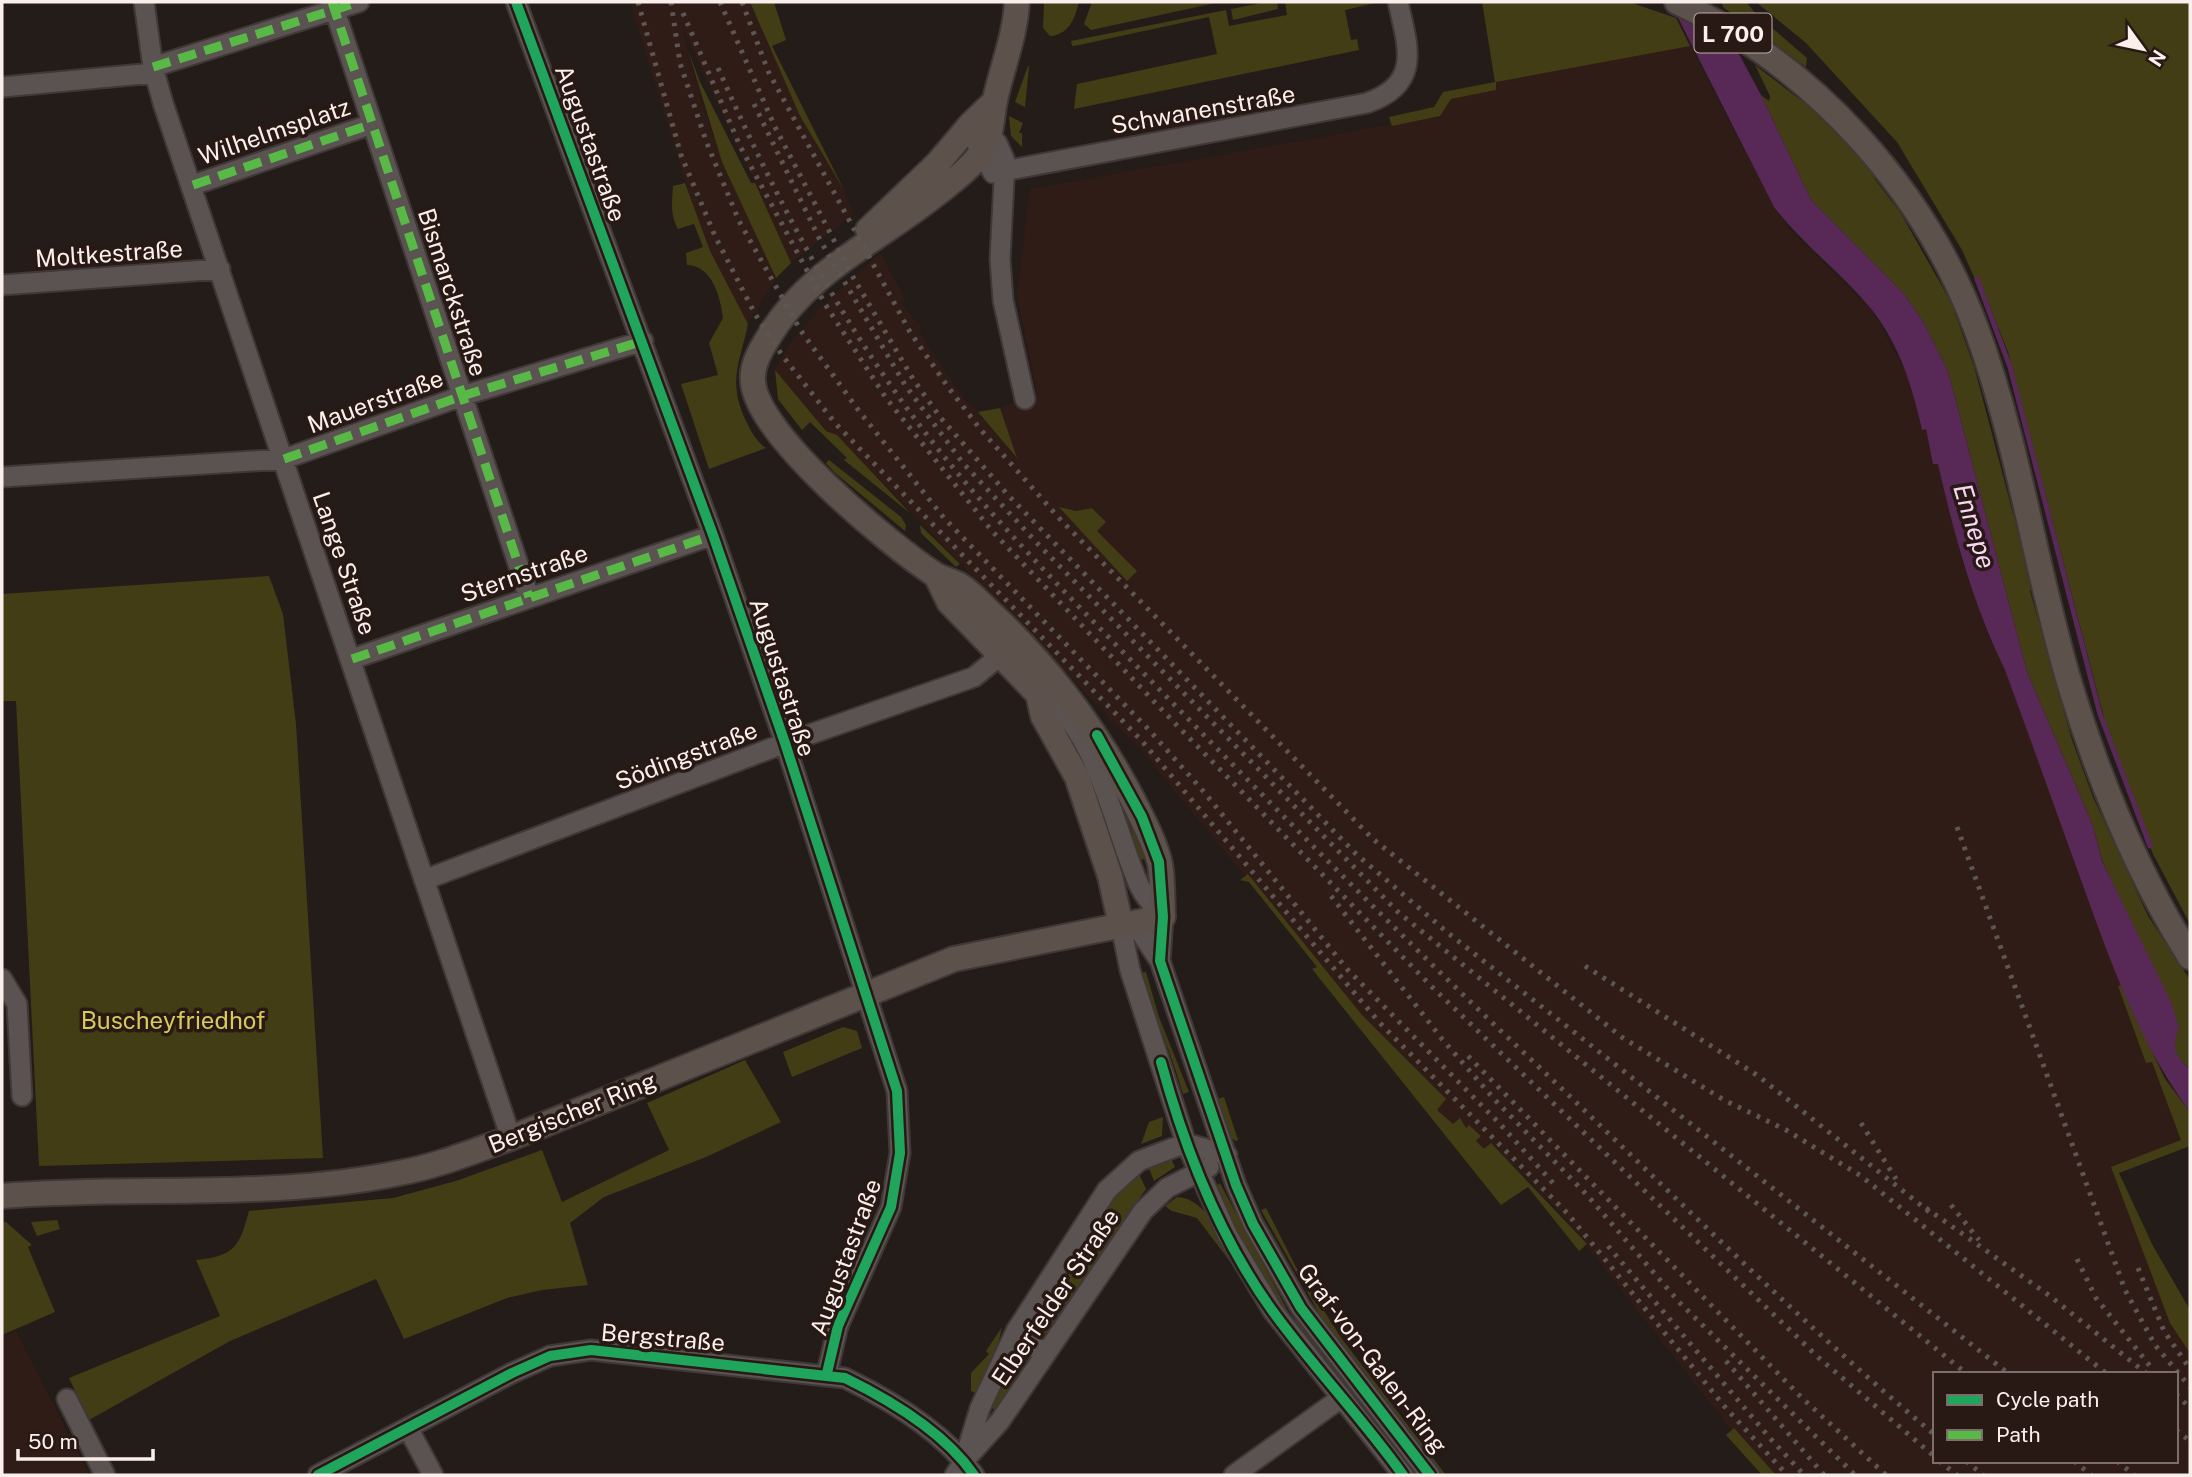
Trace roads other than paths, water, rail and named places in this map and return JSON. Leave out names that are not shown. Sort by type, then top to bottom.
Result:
[{"type":"main road","points":[[1017,2],[1016,25],[995,102],[980,139],[947,154],[877,220],[850,252],[824,273],[778,321],[754,366],[756,394],[769,423],[798,457],[865,520],[936,575],[961,586],[1012,633],[1059,682],[1097,735],[1142,817],[1159,862],[1163,917]]},
{"type":"main road","name":"L 700","points":[[1676,2],[1725,28],[1787,70],[1842,119],[1902,191],[1936,245],[1962,295],[1987,361],[2070,685],[2101,776],[2140,867],[2166,919],[2190,957]]},
{"type":"main road","points":[[936,575],[948,603],[1038,694],[1043,716],[1077,777],[1110,876],[1121,926]]},
{"type":"main road","name":"Bergischer Ring","points":[[2,1196],[330,1183],[400,1173],[447,1161],[510,1138],[954,958],[1163,917]]},
{"type":"street","name":"Lange Straße","points":[[144,2],[192,185],[510,1138]]},
{"type":"street","points":[[2,87],[159,67],[333,5],[359,2]]},
{"type":"street","name":"Augustastraße","points":[[516,2],[713,534],[785,743],[897,1091],[901,1125],[897,1181],[891,1207],[838,1326],[827,1373]]},
{"type":"street","name":"Schwanenstraße","points":[[1005,173],[1065,158],[1367,103],[1391,93],[1402,79],[1408,57],[1398,2]]},
{"type":"street","name":"Bismarckstraße","points":[[333,5],[528,597]]},
{"type":"street","name":"Wilhelmsplatz","points":[[192,185],[372,124]]},
{"type":"street","points":[[980,139],[992,173],[1005,173],[1000,259],[1003,300],[1025,399]]},
{"type":"street","name":"Moltkestraße","points":[[2,285],[220,270]]},
{"type":"street","name":"Mauerstraße","points":[[2,477],[284,459],[462,396],[643,341]]},
{"type":"street","name":"Sternstraße","points":[[352,659],[713,534]]},
{"type":"street","name":"Södingstraße","points":[[424,880],[785,743],[974,677],[1001,655]]},
{"type":"street","points":[[1038,694],[1056,702],[1078,735],[1116,815],[1140,888],[1163,917],[1160,961]]},
{"type":"street","points":[[1198,1174],[1130,970],[1121,926],[1139,930],[1160,961],[1227,1155]]},
{"type":"street","points":[[2,979],[17,1004],[22,1096]]},
{"type":"street","points":[[1186,1143],[1227,1155]]},
{"type":"street","name":"Elberfelder Straße","points":[[964,1470],[980,1408],[1016,1331],[1107,1190],[1139,1161],[1186,1143]]},
{"type":"street","name":"Elberfelder Straße","points":[[964,1470],[1143,1211],[1167,1188],[1198,1174],[1227,1155]]},
{"type":"street","name":"Graf-von-Galen-Ring","points":[[1227,1155],[1253,1224],[1301,1308],[1430,1475]]},
{"type":"street","name":"Graf-von-Galen-Ring","points":[[1198,1174],[1255,1284],[1273,1311],[1403,1475]]},
{"type":"street","points":[[1016,1331],[1028,1345],[1047,1352]]},
{"type":"street","name":"Bergstraße","points":[[318,1475],[512,1373],[550,1356],[591,1350],[827,1373],[845,1378],[869,1390],[933,1434],[964,1470]]},
{"type":"street","points":[[1234,1475],[1341,1398]]},
{"type":"street","points":[[67,1399],[105,1475]]},
{"type":"street","points":[[408,1428],[433,1475]]},
{"type":"water","name":"Ennepe","points":[[1670,2],[1711,2],[1761,95],[1811,200],[1905,295],[1924,323],[1948,371],[2027,672],[2093,826],[2102,861],[2171,1002],[2179,1028],[2175,1041],[2176,1051],[2190,1069],[2190,1112],[2143,1034],[2106,948],[2005,670],[1974,595],[1938,464],[1933,464],[1926,429],[1922,430],[1909,383],[1890,337],[1872,310],[1774,207]]},
{"type":"waterway","points":[[1977,279],[2010,367],[2100,714],[2150,846]]},
{"type":"railway","points":[[638,2],[681,155],[715,236],[755,314],[782,355],[835,423],[1142,741],[1379,1022],[1568,1214],[1725,1407],[1787,1475]]},
{"type":"railway","points":[[671,2],[680,63],[706,141],[739,221],[801,331],[859,411],[944,518],[1150,731],[1204,792],[1347,969],[1500,1124],[1553,1183]]},
{"type":"railway","points":[[720,2],[775,127],[853,277],[913,379],[940,417],[1008,495],[1355,853],[1448,933],[2006,1372]]},
{"type":"railway","points":[[742,2],[768,71],[910,332],[948,387],[981,430],[1059,518],[1373,839],[1623,1038],[1724,1100],[1786,1130],[1861,1176],[2105,1372]]},
{"type":"railway","points":[[683,13],[740,146],[825,304],[886,398],[992,531],[1431,986],[1819,1358],[1933,1455]]},
{"type":"railway","points":[[718,68],[777,194],[821,275],[896,393],[956,472],[1056,583],[1429,962],[1776,1294],[1933,1433]]},
{"type":"railway","points":[[754,104],[820,240],[905,385],[963,463],[1037,543],[1398,912],[1965,1372]]},
{"type":"railway","points":[[1957,827],[2125,1290],[2155,1345],[2178,1372]]},
{"type":"railway","points":[[1331,896],[1442,1039],[1495,1100],[1587,1195],[1679,1302],[1855,1475]]},
{"type":"railway","points":[[1585,966],[1757,1075],[1932,1214]]},
{"type":"railway","points":[[1468,1056],[1801,1397],[1886,1475]]},
{"type":"railway","points":[[1861,1123],[1896,1179]]},
{"type":"railway","points":[[1951,1205],[1979,1240]]},
{"type":"railway","points":[[1926,1208],[2050,1296],[2145,1372]]},
{"type":"railway","points":[[1608,1246],[1804,1475]]},
{"type":"railway","points":[[2077,1259],[2096,1298],[2150,1366]]},
{"type":"railway","points":[[2138,1268],[2164,1331],[2190,1369]]},
{"type":"railway","points":[[1726,1361],[1824,1475]]},
{"type":"railway","points":[[2178,1373],[2190,1387]]},
{"type":"railway","points":[[2178,1396],[2190,1408]]},
{"type":"railway","points":[[2178,1432],[2190,1441]]},
{"type":"railway","points":[[1942,1463],[1957,1475]]},
{"type":"railway","points":[[1968,1463],[1983,1475]]},
{"type":"railway","points":[[2076,1463],[2091,1475]]},
{"type":"railway","points":[[2119,1463],[2134,1475]]},
{"type":"park label","name":"Buscheyfriedhof","points":[[173,1020]]}]
